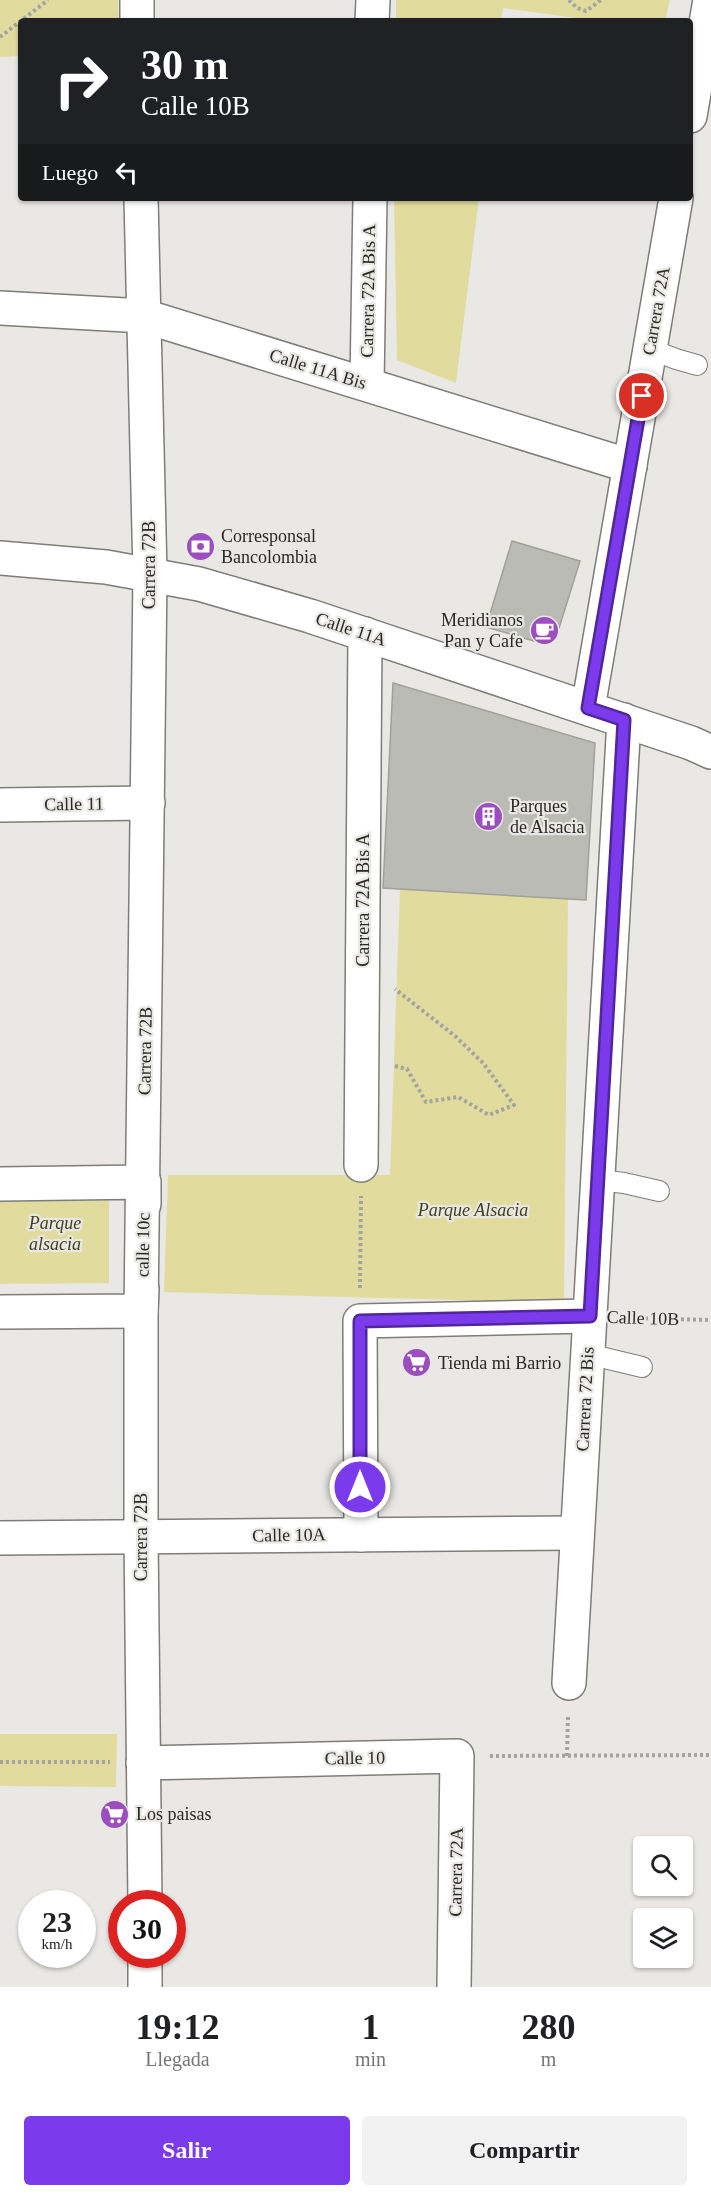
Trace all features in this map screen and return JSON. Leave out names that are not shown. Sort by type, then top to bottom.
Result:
[{"type":"street","points":[[137,0],[137,18]]},
{"type":"street","points":[[372,18],[373,0]]},
{"type":"street","points":[[694,65],[710,0]]},
{"type":"street","name":"Carrera 72B","points":[[141,201],[150,574],[144,1182]]},
{"type":"street","name":"Carrera 72A Bis A","points":[[367,384],[370,201]]},
{"type":"street","name":"Carrera 72A","points":[[588,708],[675,201]]},
{"type":"street","name":"Calle 11A Bis","points":[[0,308],[144,316],[630,466]]},
{"type":"street","name":"Calle 11A","points":[[0,558],[106,567],[150,574],[256,599],[704,745]]},
{"type":"street","name":"Carrera 72A Bis A","points":[[361,1165],[364,634]]},
{"type":"street","name":"Carrera 72 Bis","points":[[569,1683],[624,720]]},
{"type":"street","name":"Calle 11","points":[[0,805],[148,803]]},
{"type":"street","points":[[0,1184],[144,1182]]},
{"type":"street","name":"calle 10c","points":[[141,1311],[144,1182]]},
{"type":"street","points":[[0,1312],[141,1311]]},
{"type":"street","name":"Carrera 72B","points":[[141,1311],[145,1890]]},
{"type":"street","name":"Calle 10B","points":[[360,1321],[590,1316]]},
{"type":"street","points":[[360,1321],[361,1535]]},
{"type":"street","name":"Calle 10A","points":[[0,1538],[578,1533]]},
{"type":"street","name":"Carrera 72A","points":[[454,1987],[457,1756]]},
{"type":"street","name":"Calle 10","points":[[143,1763],[457,1756]]},
{"type":"street","points":[[145,1968],[145,1987]]},
{"type":"lane","points":[[650,348],[697,365]]},
{"type":"lane","points":[[598,1180],[659,1191]]},
{"type":"lane","points":[[588,1354],[642,1367]]},
{"type":"path","points":[[25,18],[48,0]]},
{"type":"path","points":[[569,0],[577,8],[586,11],[601,0]]},
{"type":"path","points":[[0,37],[18,23]]},
{"type":"path","points":[[362,1060],[407,1069],[426,1102],[458,1097],[489,1115],[514,1105],[483,1063],[455,1036],[363,966]]},
{"type":"path","points":[[360,1321],[361,1165]]},
{"type":"path","name":"Calle 10B","points":[[590,1316],[711,1320]]},
{"type":"path","points":[[567,1756],[569,1683]]},
{"type":"path","points":[[457,1756],[711,1755]]},
{"type":"path","points":[[0,1762],[143,1763]]},
{"type":"green space","points":[[0,0],[118,0],[119,18],[18,18],[18,56],[0,57]]},
{"type":"green space","points":[[396,0],[670,0],[666,18],[576,18],[503,8],[501,18],[396,18]]},
{"type":"green space","points":[[394,201],[479,201],[456,383],[397,360]]},
{"type":"green space","name":"Parque Alsacia","points":[[400,889],[568,898],[564,1303],[164,1292],[168,1175],[390,1175]]},
{"type":"green space","name":"Parque alsacia","points":[[109,1183],[109,1283],[0,1284],[0,1184]]},
{"type":"green space","points":[[0,1734],[117,1734],[116,1787],[0,1786]]},
{"type":"building","points":[[512,541],[580,561],[559,628],[547,639],[534,641],[486,627]]},
{"type":"building","name":"Parques de Alsacia","points":[[393,683],[595,743],[586,900],[383,888]]},
{"type":"place","name":"Corresponsal Bancolombia","points":[[200,546]]},
{"type":"place","name":"Meridianos Pan y Cafe","points":[[544,630]]},
{"type":"place","name":"Parques de Alsacia","points":[[489,816]]},
{"type":"place","name":"Tienda mi Barrio","points":[[417,1363]]},
{"type":"place","name":"Los paisas","points":[[115,1814]]},
{"type":"route","points":[[360,1487],[360,1321],[590,1316],[624,720],[588,708],[642,396]]}]
